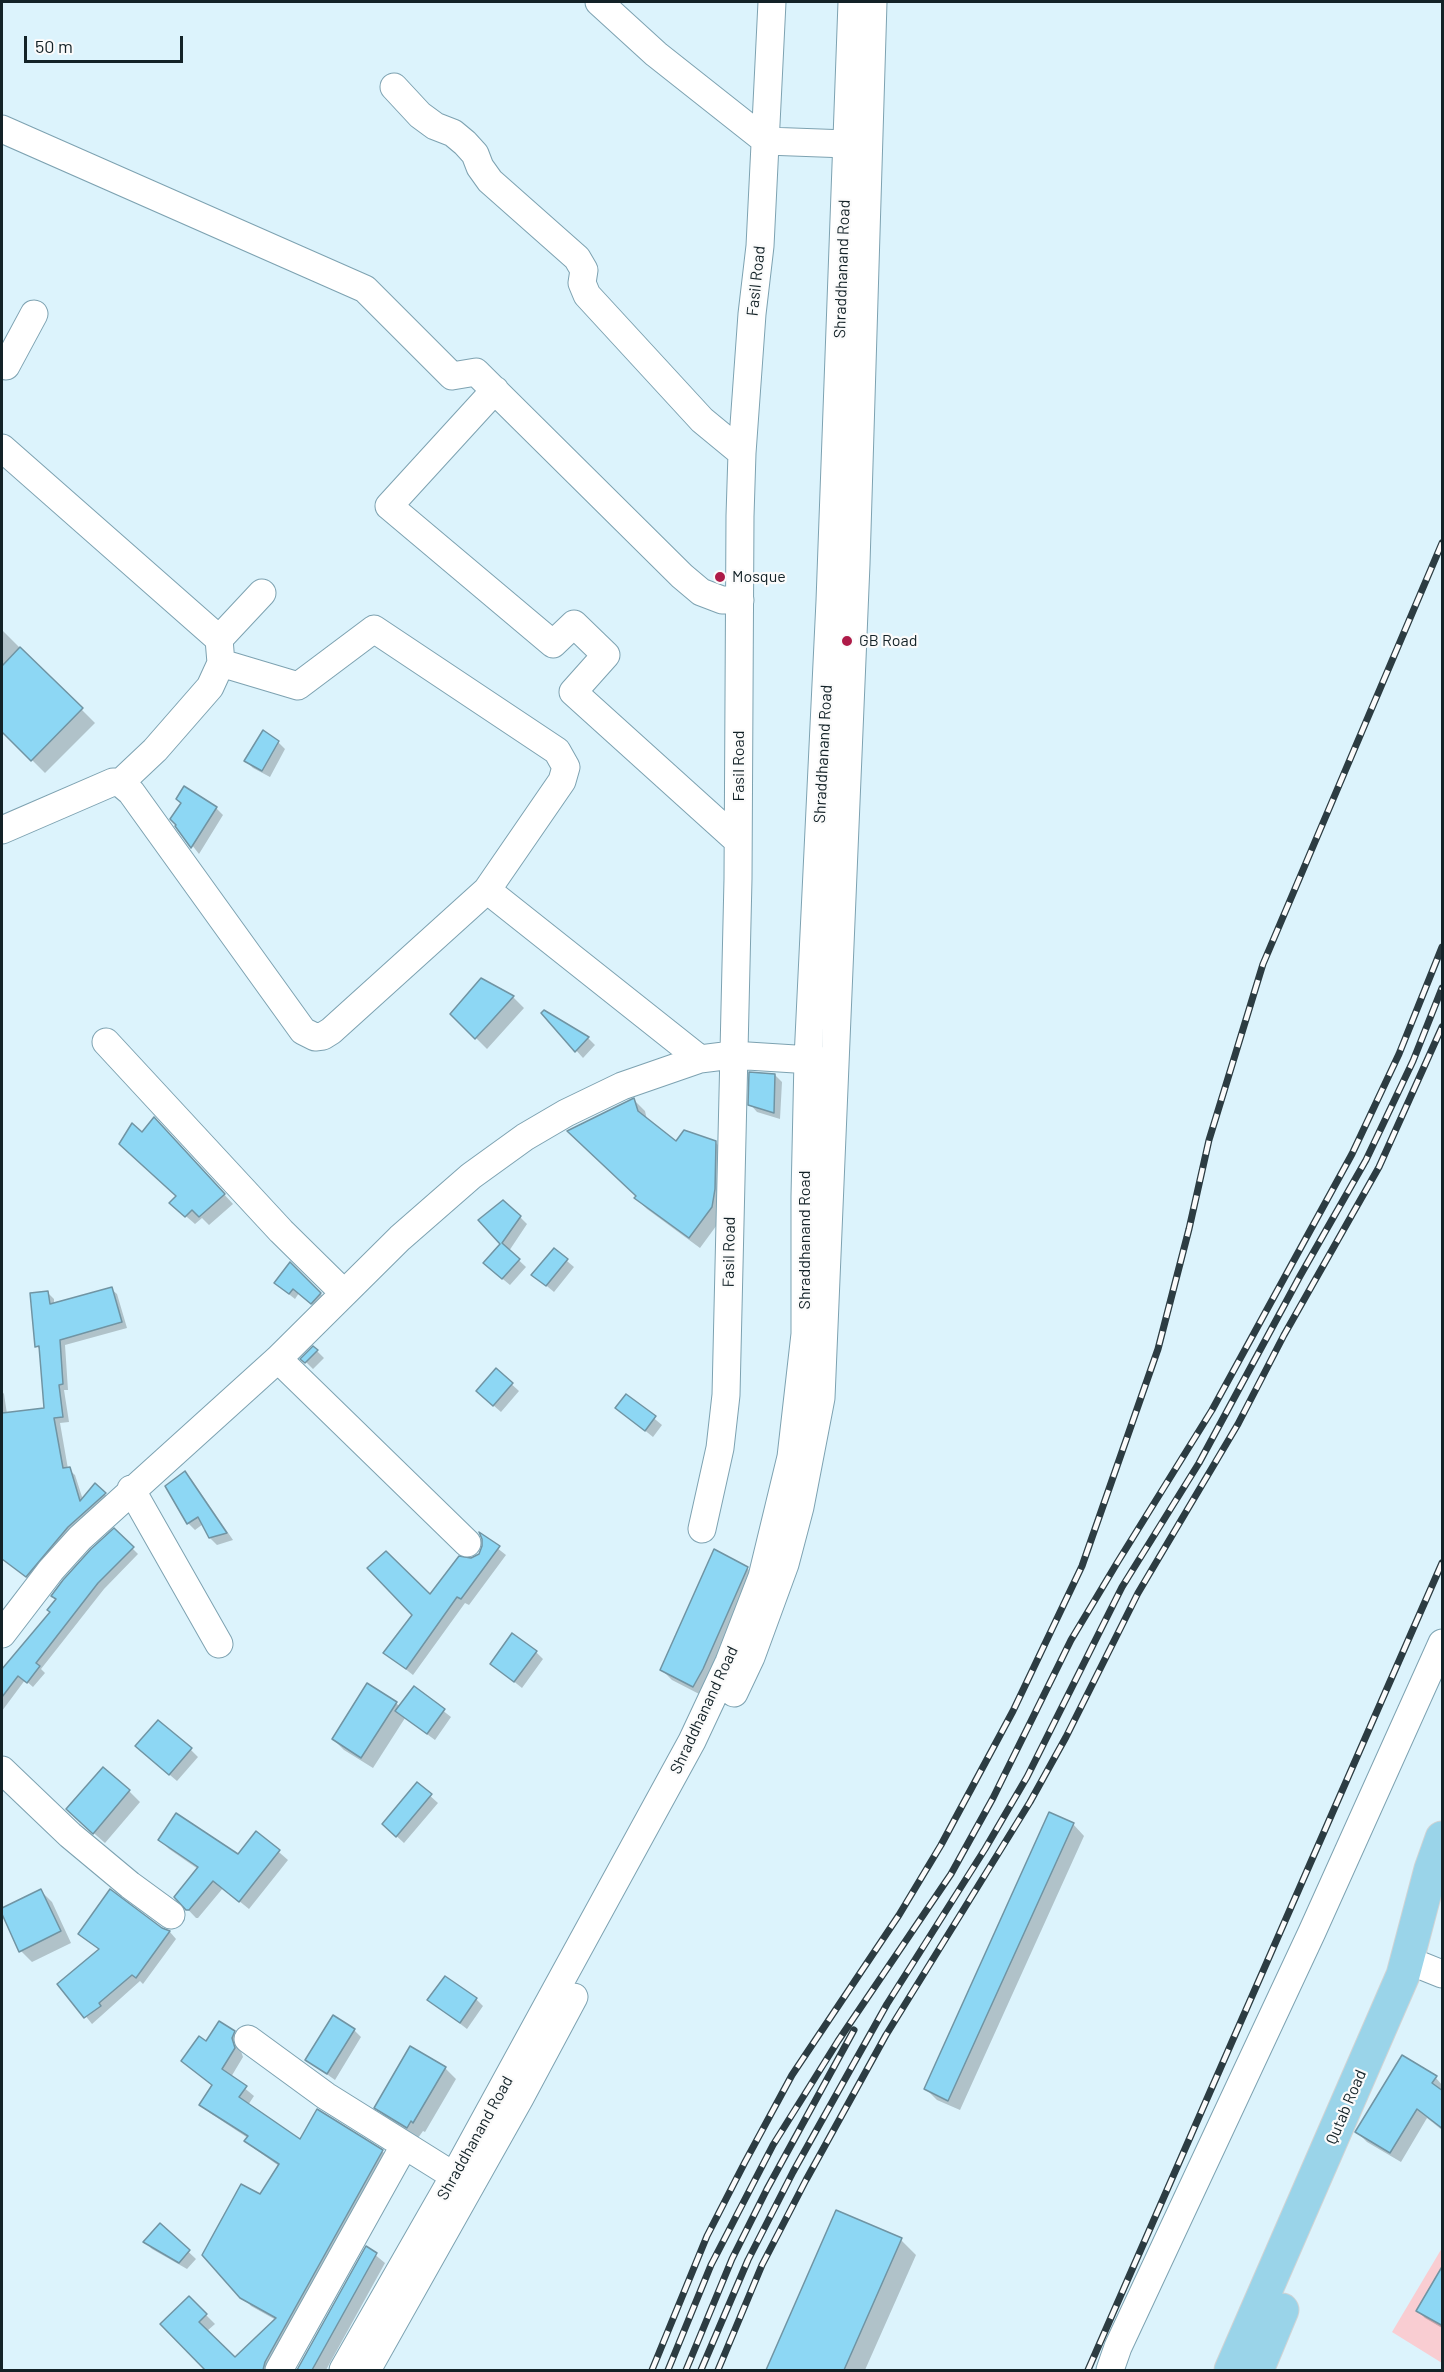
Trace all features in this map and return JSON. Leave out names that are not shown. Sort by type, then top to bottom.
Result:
[{"type":"main road","name":"Qutab Road","points":[[1232,2370],[1403,1975],[1431,1869],[1443,1838]]},
{"type":"main road","name":"Qutab Road","points":[[1257,2370],[1432,1970],[1443,1907]]},
{"type":"street","points":[[599,2],[656,54],[766,141],[847,144]]},
{"type":"street","name":"Shraddhanand Road","points":[[367,2370],[520,2098],[699,1766],[751,1658],[781,1574],[800,1507],[821,1398],[835,1062],[837,715],[847,144],[852,2]]},
{"type":"street","name":"Shraddhanand Road","points":[[343,2370],[454,2176],[692,1741],[729,1662],[762,1577],[790,1457],[805,1334],[808,1059],[837,715],[873,2]]},
{"type":"street","name":"Fasil Road","points":[[702,1529],[720,1448],[726,1395],[738,841],[742,453],[752,314],[760,246],[770,3]]},
{"type":"street","points":[[394,87],[420,115],[435,126],[453,133],[465,143],[475,154],[480,167],[490,181],[577,258],[584,270],[582,283],[587,295],[702,420],[742,453]]},
{"type":"street","points":[[2,129],[365,289],[452,376],[476,372],[682,576],[701,592],[722,600],[740,600]]},
{"type":"street","points":[[2,363],[6,366],[34,314]]},
{"type":"street","points":[[495,390],[389,506],[553,644],[574,624],[606,655],[573,692],[738,841]]},
{"type":"street","points":[[2,448],[220,651],[298,686],[374,629],[557,751],[566,767],[562,781],[488,890],[330,1031],[323,1036],[315,1037],[303,1031],[131,792],[120,783],[113,782],[2,830]]},
{"type":"street","points":[[120,783],[155,750],[210,687],[220,651],[262,592]]},
{"type":"street","points":[[488,890],[700,1059]]},
{"type":"street","points":[[106,1042],[281,1231],[344,1293]]},
{"type":"street","points":[[2,1634],[69,1549],[131,1489],[278,1359],[400,1238],[471,1176],[525,1137],[566,1113],[622,1086],[700,1059],[732,1055],[835,1062]]},
{"type":"street","points":[[278,1359],[467,1543]]},
{"type":"street","points":[[131,1489],[219,1644]]},
{"type":"street","points":[[1110,2370],[1118,2347],[1312,1932],[1443,1642]]},
{"type":"street","points":[[2,1770],[70,1835],[130,1885],[171,1915]]},
{"type":"street","points":[[248,2039],[326,2096],[454,2176]]},
{"type":"street","points":[[279,2370],[404,2146]]},
{"type":"shaded area","points":[[1442,2248],[1442,2363],[1392,2332]]},
{"type":"building","points":[[20,647],[83,708],[31,761],[2,732],[2,666]]},
{"type":"building","points":[[263,730],[279,741],[262,771],[244,761]]},
{"type":"building","points":[[184,786],[217,807],[191,848],[170,819],[181,803],[176,799]]},
{"type":"building","points":[[481,978],[514,996],[475,1039],[450,1014]]},
{"type":"building","points":[[544,1010],[589,1037],[575,1052],[541,1013]]},
{"type":"building","points":[[749,1072],[775,1074],[774,1113],[748,1105]]},
{"type":"building","points":[[634,1098],[638,1111],[676,1141],[684,1130],[716,1141],[715,1189],[712,1207],[689,1238],[634,1198],[636,1196],[567,1131]]},
{"type":"building","points":[[154,1117],[225,1194],[199,1217],[192,1210],[185,1217],[169,1203],[176,1196],[119,1144],[132,1123],[142,1132]]},
{"type":"building","points":[[503,1200],[521,1216],[502,1243],[520,1259],[502,1279],[483,1263],[500,1244],[478,1220]]},
{"type":"building","points":[[554,1248],[568,1259],[546,1286],[531,1275]]},
{"type":"building","points":[[290,1262],[321,1293],[311,1304],[293,1289],[289,1294],[274,1283]]},
{"type":"building","points":[[112,1287],[122,1322],[60,1340],[63,1384],[59,1385],[63,1417],[54,1418],[63,1468],[70,1467],[80,1501],[95,1483],[106,1493],[68,1527],[26,1577],[2,1559],[2,1413],[44,1408],[39,1346],[35,1347],[30,1293],[48,1291],[50,1304]]},
{"type":"building","points":[[313,1346],[318,1350],[305,1363],[300,1359]]},
{"type":"building","points":[[496,1368],[513,1383],[493,1406],[476,1391]]},
{"type":"building","points":[[626,1394],[656,1416],[645,1431],[615,1408]]},
{"type":"building","points":[[185,1471],[227,1533],[209,1538],[198,1517],[187,1524],[165,1486]]},
{"type":"building","points":[[114,1528],[134,1547],[98,1583],[36,1663],[40,1666],[27,1683],[18,1676],[2,1697],[2,1669],[50,1612],[47,1610],[56,1599],[51,1596],[63,1580]]},
{"type":"building","points":[[479,1532],[500,1546],[461,1599],[457,1597],[406,1669],[383,1653],[412,1615],[367,1568],[386,1551],[430,1594],[459,1556],[471,1558],[479,1554],[482,1539]]},
{"type":"building","points":[[714,1549],[748,1567],[693,1687],[660,1670]]},
{"type":"building","points":[[512,1633],[537,1651],[514,1682],[490,1664]]},
{"type":"building","points":[[367,1683],[397,1702],[361,1758],[332,1739]]},
{"type":"building","points":[[414,1686],[445,1709],[427,1734],[395,1711]]},
{"type":"building","points":[[158,1720],[192,1748],[169,1775],[135,1746]]},
{"type":"building","points":[[103,1767],[130,1790],[93,1834],[66,1809]]},
{"type":"building","points":[[417,1782],[432,1794],[396,1837],[382,1824]]},
{"type":"building","points":[[1049,1812],[1074,1823],[948,2101],[924,2089]]},
{"type":"building","points":[[176,1813],[238,1854],[256,1831],[280,1850],[239,1902],[213,1881],[189,1910],[186,1910],[174,1897],[198,1867],[158,1840]]},
{"type":"building","points":[[41,1889],[61,1931],[19,1952],[2,1914],[2,1908]]},
{"type":"building","points":[[110,1889],[162,1928],[170,1931],[136,1978],[132,1975],[99,2003],[101,2006],[84,2018],[57,1984],[99,1949],[78,1934]]},
{"type":"building","points":[[445,1976],[477,1998],[460,2023],[427,2000]]},
{"type":"building","points":[[333,2015],[355,2029],[327,2074],[305,2060]]},
{"type":"building","points":[[219,2021],[235,2031],[232,2038],[235,2048],[222,2069],[247,2086],[239,2097],[300,2139],[317,2109],[383,2150],[265,2362],[263,2370],[205,2370],[160,2324],[189,2296],[207,2314],[199,2322],[235,2357],[276,2318],[240,2298],[202,2255],[241,2184],[260,2194],[279,2164],[244,2141],[248,2136],[199,2105],[212,2085],[181,2061],[199,2036],[206,2041]]},
{"type":"building","points":[[410,2046],[446,2067],[413,2123],[411,2121],[407,2128],[374,2108]]},
{"type":"building","points":[[1402,2055],[1437,2076],[1432,2083],[1443,2091],[1443,2129],[1417,2109],[1390,2153],[1355,2132]]},
{"type":"building","points":[[836,2210],[902,2238],[844,2370],[766,2370]]},
{"type":"building","points":[[160,2223],[190,2250],[179,2263],[143,2242]]},
{"type":"building","points":[[366,2246],[377,2253],[312,2370],[297,2370]]},
{"type":"building","points":[[1443,2265],[1443,2326],[1416,2311]]},
{"type":"railway","points":[[652,2370],[707,2236],[745,2162],[792,2075],[899,1915],[941,1845],[1013,1711],[1082,1566],[1158,1349],[1209,1140],[1263,964],[1442,543]]},
{"type":"railway","points":[[668,2370],[711,2265],[773,2145],[838,2041],[951,1874],[993,1798],[1071,1640],[1212,1410],[1352,1154],[1399,1054],[1442,947]]},
{"type":"railway","points":[[701,2370],[748,2260],[793,2172],[887,2004],[985,1849],[1027,1777],[1122,1587],[1199,1463],[1300,1276],[1366,1160],[1413,1061],[1442,988]]},
{"type":"railway","points":[[718,2370],[762,2265],[806,2180],[886,2035],[1030,1802],[1066,1737],[1138,1593],[1238,1424],[1284,1335],[1379,1167],[1442,1027]]},
{"type":"railway","points":[[1088,2370],[1442,1563]]},
{"type":"railway","points":[[686,2370],[732,2259],[767,2189],[854,2030]]},
{"type":"place","name":"Mosque","points":[[720,577]]},
{"type":"place","name":"GB Road","points":[[847,641]]}]
